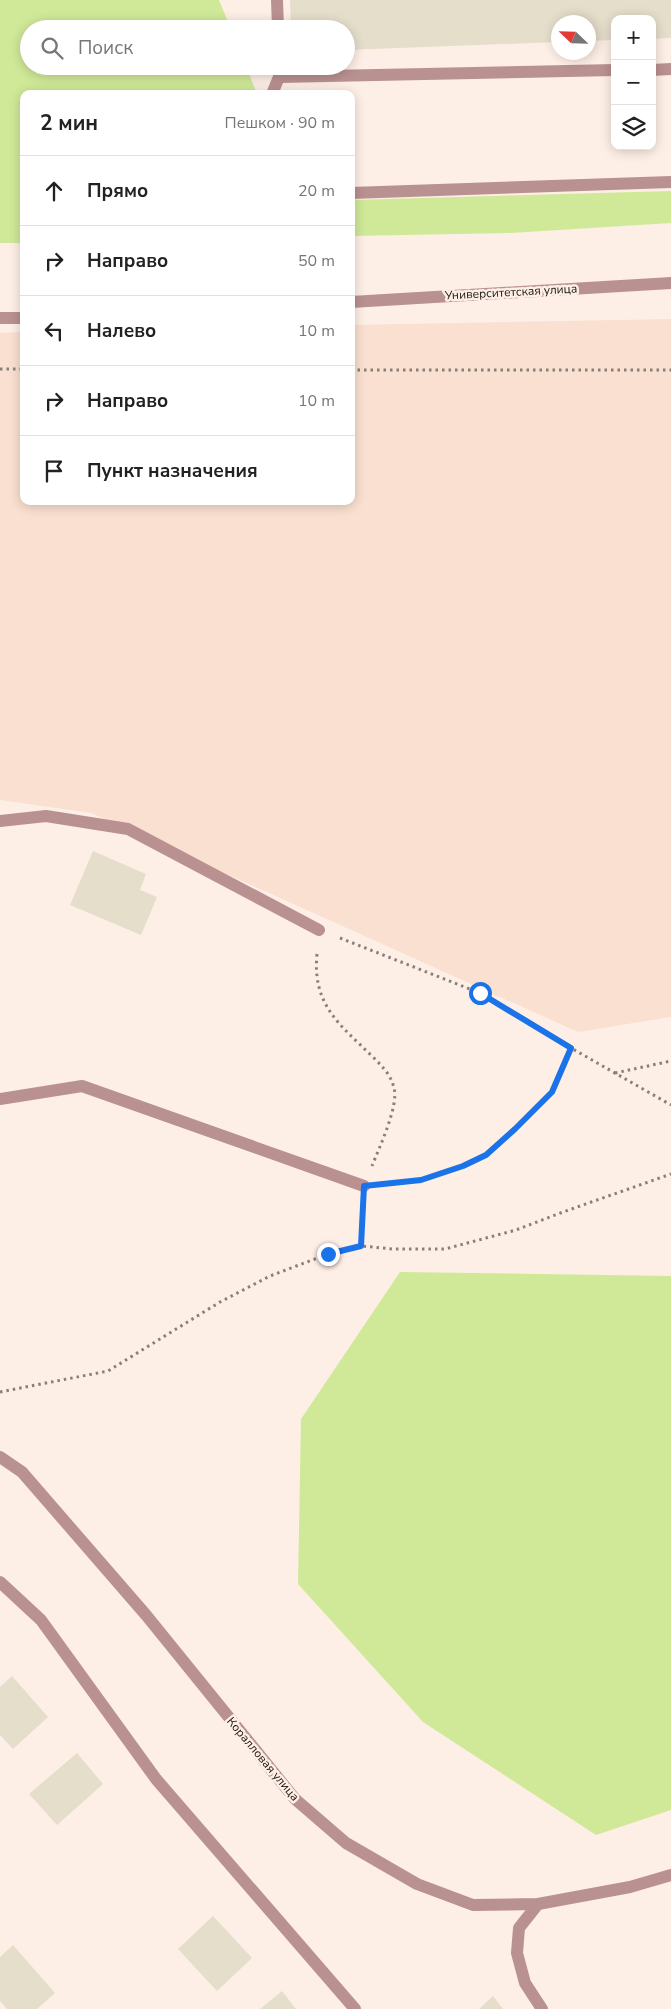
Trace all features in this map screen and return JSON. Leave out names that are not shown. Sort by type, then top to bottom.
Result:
[{"type":"street","points":[[277,0],[278,20]]},
{"type":"street","points":[[656,70],[671,69]]},
{"type":"street","points":[[355,72],[611,70]]},
{"type":"street","points":[[273,90],[278,75]]},
{"type":"street","points":[[355,193],[671,182]]},
{"type":"street","name":"Университетская улица","points":[[355,302],[671,283]]},
{"type":"street","points":[[0,318],[20,318]]},
{"type":"street","points":[[0,821],[46,816],[128,829],[319,930]]},
{"type":"street","points":[[0,1099],[82,1086],[364,1186]]},
{"type":"street","name":"Коралловая улица","points":[[0,1456],[22,1472],[146,1615],[295,1799],[346,1843],[417,1884],[472,1905],[538,1904],[630,1887],[671,1875]]},
{"type":"street","points":[[0,1582],[41,1620],[156,1779],[355,2009]]},
{"type":"street","points":[[538,1904],[519,1928],[518,1953],[525,1983],[542,2009]]},
{"type":"path","points":[[0,369],[20,369]]},
{"type":"path","points":[[355,370],[671,370]]},
{"type":"path","points":[[361,1246],[364,1186],[390,1118],[395,1089],[386,1070],[339,1025],[322,1000],[315,967],[319,930],[480,993],[571,1048],[671,1104]]},
{"type":"path","points":[[364,1186],[421,1180],[463,1166],[486,1155],[552,1092],[571,1048]]},
{"type":"path","points":[[616,1073],[671,1061]]},
{"type":"path","points":[[0,1392],[108,1371],[220,1302],[270,1276],[328,1254],[361,1246],[393,1249],[445,1249],[516,1230],[671,1174]]},
{"type":"shaded area","points":[[671,319],[671,1017],[578,1032],[91,813],[0,800],[0,333],[20,332],[20,505],[355,505],[355,325]]},
{"type":"green space","points":[[0,0],[219,0],[227,20],[20,20],[20,75],[250,75],[255,90],[20,90],[20,243],[0,243]]},
{"type":"green space","points":[[671,191],[671,223],[511,233],[355,236],[355,200]]},
{"type":"green space","points":[[400,1272],[671,1276],[671,1810],[596,1835],[423,1722],[298,1584],[301,1419]]},
{"type":"building","points":[[290,0],[671,0],[671,38],[656,39],[656,15],[611,15],[611,40],[596,41],[596,15],[551,15],[551,42],[355,50],[355,20],[291,20]]},
{"type":"building","points":[[93,851],[146,874],[140,890],[157,897],[141,935],[70,905]]},
{"type":"building","points":[[12,1676],[48,1717],[13,1749],[0,1735],[0,1687]]},
{"type":"building","points":[[77,1753],[103,1784],[57,1825],[29,1794]]},
{"type":"building","points":[[213,1916],[252,1958],[217,1991],[178,1949]]},
{"type":"building","points":[[13,1945],[55,1993],[37,2009],[7,2009],[0,2001],[0,1957]]},
{"type":"building","points":[[282,1991],[296,2009],[260,2009]]},
{"type":"building","points":[[493,1996],[503,2009],[479,2009]]},
{"type":"route","points":[[328,1254],[361,1246],[364,1186],[421,1180],[463,1166],[486,1155],[552,1092],[571,1048],[480,993]]}]
